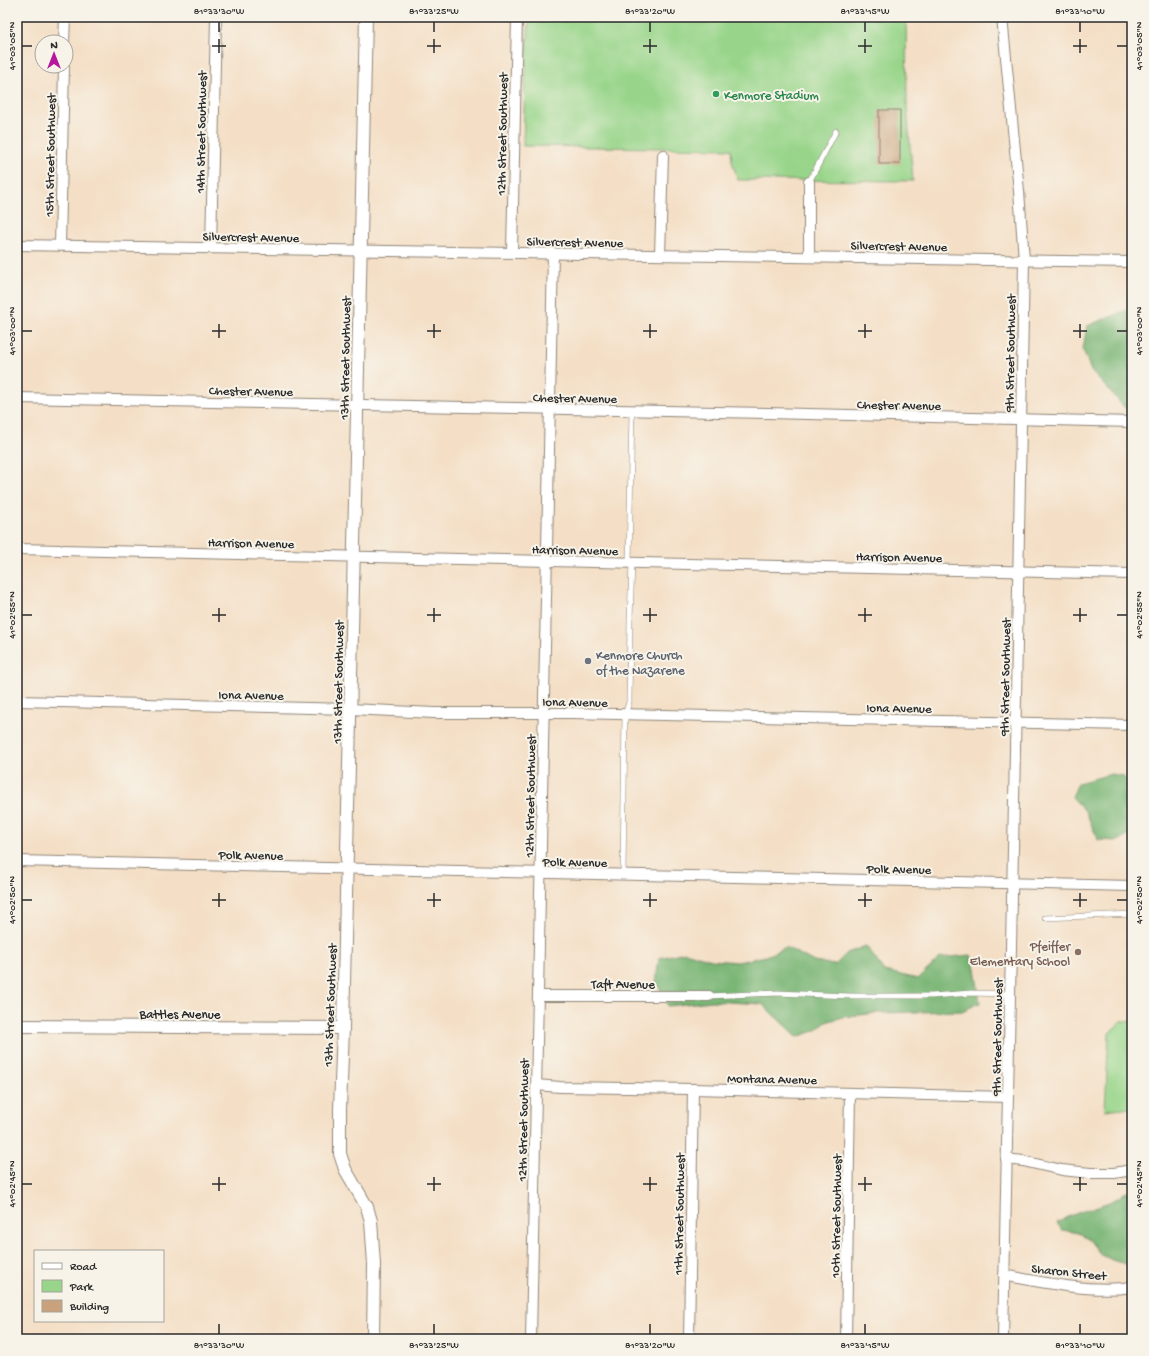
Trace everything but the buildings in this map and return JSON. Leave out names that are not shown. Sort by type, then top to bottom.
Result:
[{"type":"street","points":[[64,34],[65,17]]},
{"type":"street","name":"14th Street Southwest","points":[[211,248],[216,17]]},
{"type":"street","name":"13th Street Southwest","points":[[366,17],[340,1154],[345,1169],[367,1206],[371,1221],[374,1264],[373,1339]]},
{"type":"street","name":"12th Street Southwest","points":[[512,252],[517,17]]},
{"type":"street","name":"9th Street Southwest","points":[[1002,17],[1019,191],[1024,260],[1003,1339]]},
{"type":"street","name":"15th Street Southwest","points":[[60,246],[64,74]]},
{"type":"street","points":[[660,255],[663,155]]},
{"type":"street","points":[[809,182],[809,257]]},
{"type":"street","name":"Silvercrest Avenue","points":[[17,245],[1132,262]]},
{"type":"street","name":"12th Street Southwest","points":[[531,1339],[553,253]]},
{"type":"street","name":"Chester Avenue","points":[[17,398],[1132,422]]},
{"type":"street","name":"Harrison Avenue","points":[[17,549],[1132,574]]},
{"type":"street","name":"Iona Avenue","points":[[17,701],[350,709],[434,713],[625,714],[1132,725]]},
{"type":"street","name":"Polk Avenue","points":[[17,861],[1132,886]]},
{"type":"street","name":"Taft Avenue","points":[[538,996],[709,996]]},
{"type":"street","name":"Battles Avenue","points":[[17,1026],[343,1028]]},
{"type":"street","name":"Montana Avenue","points":[[536,1085],[560,1087],[1008,1097]]},
{"type":"street","name":"11th Street Southwest","points":[[689,1339],[693,1089]]},
{"type":"street","name":"10th Street Southwest","points":[[846,1339],[850,1093]]},
{"type":"street","points":[[1006,1159],[1023,1161],[1062,1170],[1090,1173],[1114,1173],[1132,1170]]},
{"type":"street","name":"Sharon Street","points":[[1004,1275],[1040,1282],[1105,1289],[1132,1287]]},
{"type":"lane","points":[[809,182],[836,131]]},
{"type":"lane","points":[[623,875],[625,714],[629,702],[632,411]]},
{"type":"lane","points":[[1045,918],[1132,914]]},
{"type":"lane","points":[[709,996],[777,993],[850,996],[932,996],[971,993],[1010,994]]},
{"type":"green space","name":"Kenmore Stadium","points":[[529,17],[906,17],[907,107],[913,181],[738,180],[732,162],[731,149],[523,146]]},
{"type":"green space","points":[[1132,308],[1132,410],[1128,411],[1091,371],[1083,349],[1087,326]]},
{"type":"green space","points":[[1111,774],[1123,776],[1132,787],[1132,834],[1118,841],[1098,840],[1086,812],[1072,797],[1078,783]]},
{"type":"green space","points":[[866,946],[884,971],[918,979],[940,958],[971,955],[975,968],[980,1003],[962,1011],[876,1013],[843,1017],[826,1022],[817,1030],[797,1037],[762,1004],[712,1001],[668,1006],[656,981],[659,958],[685,952],[712,960],[738,962],[766,956],[786,947],[814,962],[835,965],[847,953]]},
{"type":"green space","points":[[1122,1021],[1132,1021],[1132,1107],[1105,1110],[1109,1033]]},
{"type":"green space","points":[[1130,1190],[1132,1191],[1132,1266],[1112,1260],[1100,1254],[1088,1238],[1079,1233],[1062,1230],[1057,1223],[1078,1213],[1114,1200]]},
{"type":"place","name":"Kenmore Stadium","points":[[716,94]]},
{"type":"place","name":"Kenmore Church of the Nazarene","points":[[588,661]]},
{"type":"place","name":"Pfeiffer Elementary School","points":[[1078,952]]}]
